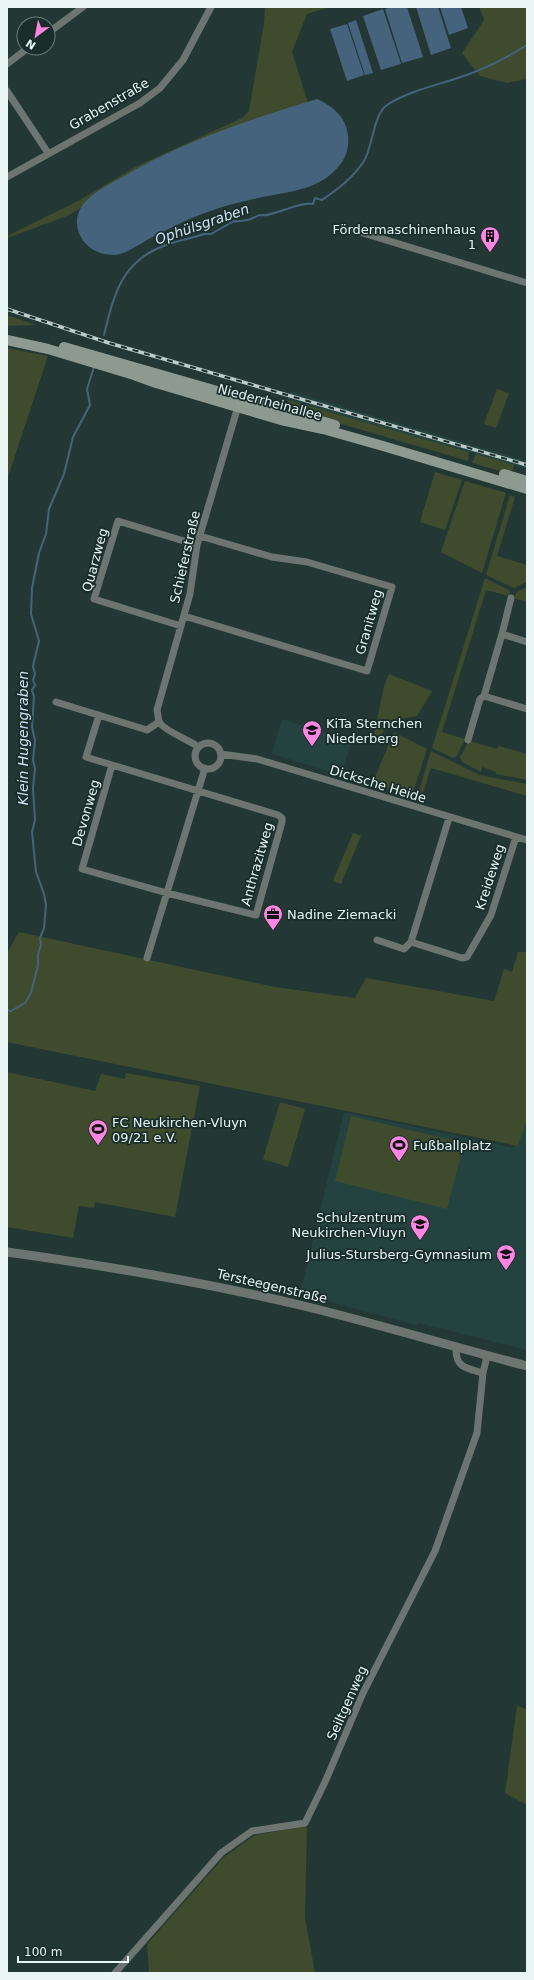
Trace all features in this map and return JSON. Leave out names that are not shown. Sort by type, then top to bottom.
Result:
[{"type":"main road","name":"Niederrheinallee","points":[[7,338],[116,369],[156,383],[240,403],[527,481]]},
{"type":"main road","name":"Niederrheinallee","points":[[240,403],[280,420],[330,431],[527,489]]},
{"type":"street","points":[[56,27],[83,7]]},
{"type":"street","name":"Grabenstraße","points":[[7,176],[140,102],[160,88],[183,60],[211,7]]},
{"type":"street","points":[[7,64],[18,56]]},
{"type":"street","points":[[7,91],[48,153]]},
{"type":"street","points":[[350,229],[527,283]]},
{"type":"street","name":"Schieferstraße","points":[[159,722],[157,710],[160,696],[190,594],[197,545],[240,403]]},
{"type":"street","name":"Quarzweg","points":[[181,626],[94,600],[118,521],[197,545]]},
{"type":"street","name":"Granitweg","points":[[184,616],[367,670],[392,587],[307,562],[272,557],[200,536]]},
{"type":"street","points":[[468,740],[480,700],[484,696],[511,598]]},
{"type":"street","points":[[502,634],[527,642]]},
{"type":"street","points":[[484,696],[527,709]]},
{"type":"street","points":[[56,702],[147,730],[159,722],[167,730],[186,738],[199,747],[196,750],[196,759],[201,766],[205,768],[216,765],[221,754]]},
{"type":"street","points":[[99,715],[86,757],[112,765]]},
{"type":"street","name":"Dicksche Heide","points":[[199,747],[206,743],[214,744],[221,754],[257,759],[449,818],[527,840]]},
{"type":"street","name":"Devonweg","points":[[166,893],[82,869],[112,765],[198,791]]},
{"type":"street","points":[[147,958],[205,768]]},
{"type":"street","name":"Anthrazitweg","points":[[166,893],[256,915],[282,818],[278,815],[198,791]]},
{"type":"street","points":[[377,940],[404,949],[411,942],[449,818]]},
{"type":"street","name":"Kreideweg","points":[[411,942],[462,958],[467,957],[491,915],[516,837]]},
{"type":"street","name":"Tersteegenstraße","points":[[7,1252],[144,1272],[229,1289],[309,1307],[527,1366]]},
{"type":"street","points":[[456,1347],[455,1358],[460,1365],[483,1373]]},
{"type":"street","name":"Seiltgenweg","points":[[115,1973],[221,1853],[252,1831],[305,1823],[325,1782],[363,1693],[435,1552],[478,1433],[483,1373],[487,1356]]},
{"type":"shaded area","points":[[392,7],[407,7],[423,57],[402,63],[385,9]]},
{"type":"shaded area","points":[[416,7],[438,7],[451,48],[431,55]]},
{"type":"shaded area","points":[[440,7],[461,7],[468,28],[449,35]]},
{"type":"shaded area","points":[[383,9],[401,64],[381,70],[363,16]]},
{"type":"shaded area","points":[[356,20],[373,73],[365,75],[348,23]]},
{"type":"shaded area","points":[[347,24],[364,75],[347,81],[330,29]]},
{"type":"shaded area","points":[[317,99],[329,105],[338,113],[345,123],[348,136],[347,150],[344,159],[334,172],[325,179],[293,191],[224,206],[176,225],[131,250],[120,254],[108,255],[97,252],[88,246],[82,238],[78,229],[77,219],[81,209],[88,199],[104,187],[168,153],[216,132]]},
{"type":"shaded area","points":[[290,391],[527,461],[527,469],[288,400]]},
{"type":"shaded area","name":"KiTa Sternchen Niederberg","points":[[282,719],[352,741],[341,775],[272,754]]},
{"type":"shaded area","name":"Schulzentrum Neukirchen-Vluyn","points":[[527,1089],[527,1350],[419,1323],[416,1325],[300,1294],[344,1112],[513,1148]]},
{"type":"green space","points":[[265,7],[330,7],[307,14],[292,52],[308,103],[142,173],[67,216],[7,238],[7,236],[80,200],[135,167],[242,118],[249,111],[264,23]]},
{"type":"green space","points":[[479,7],[527,7],[527,79],[507,83],[480,76],[462,53],[484,20]]},
{"type":"green space","points":[[7,315],[36,325],[7,326]]},
{"type":"green space","points":[[7,348],[48,356],[7,480]]},
{"type":"green space","points":[[497,389],[509,393],[496,428],[484,424]]},
{"type":"green space","points":[[288,400],[469,452],[468,461],[287,408]]},
{"type":"green space","points":[[476,454],[514,465],[511,474],[472,463]]},
{"type":"green space","points":[[435,472],[462,480],[445,530],[420,522]]},
{"type":"green space","points":[[465,481],[506,493],[482,573],[441,552]]},
{"type":"green space","points":[[510,495],[515,497],[497,556],[527,565],[527,582],[514,588],[486,575]]},
{"type":"green space","points":[[485,578],[509,590],[510,593],[509,596],[486,590],[442,732],[465,739],[456,757],[453,758],[432,748]]},
{"type":"green space","points":[[527,587],[527,602],[514,598],[517,592]]},
{"type":"green space","points":[[389,674],[432,691],[417,716],[391,720],[378,740],[373,739],[384,686]]},
{"type":"green space","points":[[394,732],[427,749],[412,796],[372,784]]},
{"type":"green space","points":[[469,741],[497,749],[499,746],[527,754],[527,780],[496,774],[496,772],[482,767],[481,772],[462,762],[460,757]]},
{"type":"green space","points":[[431,751],[480,775],[527,784],[527,796],[431,768],[421,799],[417,797]]},
{"type":"green space","points":[[353,833],[361,836],[341,884],[333,881]]},
{"type":"green space","points":[[19,932],[275,987],[355,998],[366,978],[494,1001],[504,969],[512,972],[518,952],[527,952],[527,1119],[518,1146],[7,1042],[7,953]]},
{"type":"green space","name":"FC Neukirchen-Vluyn 09/21 e.V.","points":[[7,1072],[95,1091],[101,1074],[125,1079],[126,1073],[200,1086],[175,1217],[95,1202],[94,1208],[79,1206],[73,1238],[7,1227]]},
{"type":"green space","points":[[280,1102],[305,1109],[288,1167],[263,1159]]},
{"type":"green space","name":"Fußballplatz","points":[[351,1116],[464,1143],[447,1209],[335,1181]]},
{"type":"green space","points":[[517,1706],[527,1709],[527,1805],[505,1793]]},
{"type":"green space","points":[[307,1826],[305,1918],[315,1973],[149,1973],[147,1944],[224,1857],[255,1835]]},
{"type":"waterway","name":"Ophülsgraben","points":[[104,335],[116,292],[122,280],[130,269],[151,251],[176,242],[205,234],[211,234],[234,221],[247,220],[259,215],[271,214],[300,205],[313,204],[315,198],[322,200],[350,178],[364,161],[376,123],[382,110],[387,105],[412,93],[464,76],[483,68],[501,60],[527,45]]},
{"type":"waterway","name":"Klein Hugengraben","points":[[7,1010],[11,1011],[25,1003],[31,993],[38,965],[38,954],[41,945],[40,938],[44,928],[46,905],[44,894],[36,872],[32,832],[35,820],[33,788],[35,769],[33,760],[35,740],[32,727],[34,697],[32,690],[35,685],[33,680],[35,674],[33,666],[39,641],[31,614],[32,588],[39,553],[46,534],[49,509],[64,474],[73,437],[90,405],[87,389],[94,367]]},
{"type":"railway","points":[[7,309],[109,343],[527,465]]},
{"type":"place","name":"Fördermaschinenhaus 1","points":[[490,253]]},
{"type":"place","name":"KiTa Sternchen Niederberg","points":[[312,747]]},
{"type":"place","name":"Nadine Ziemacki","points":[[273,931]]},
{"type":"place","name":"FC Neukirchen-Vluyn 09/21 e.V.","points":[[98,1146]]},
{"type":"place","name":"Fußballplatz","points":[[399,1162]]},
{"type":"place","name":"Schulzentrum Neukirchen-Vluyn","points":[[420,1241]]},
{"type":"place","name":"Julius-Stursberg-Gymnasium","points":[[506,1271]]}]
